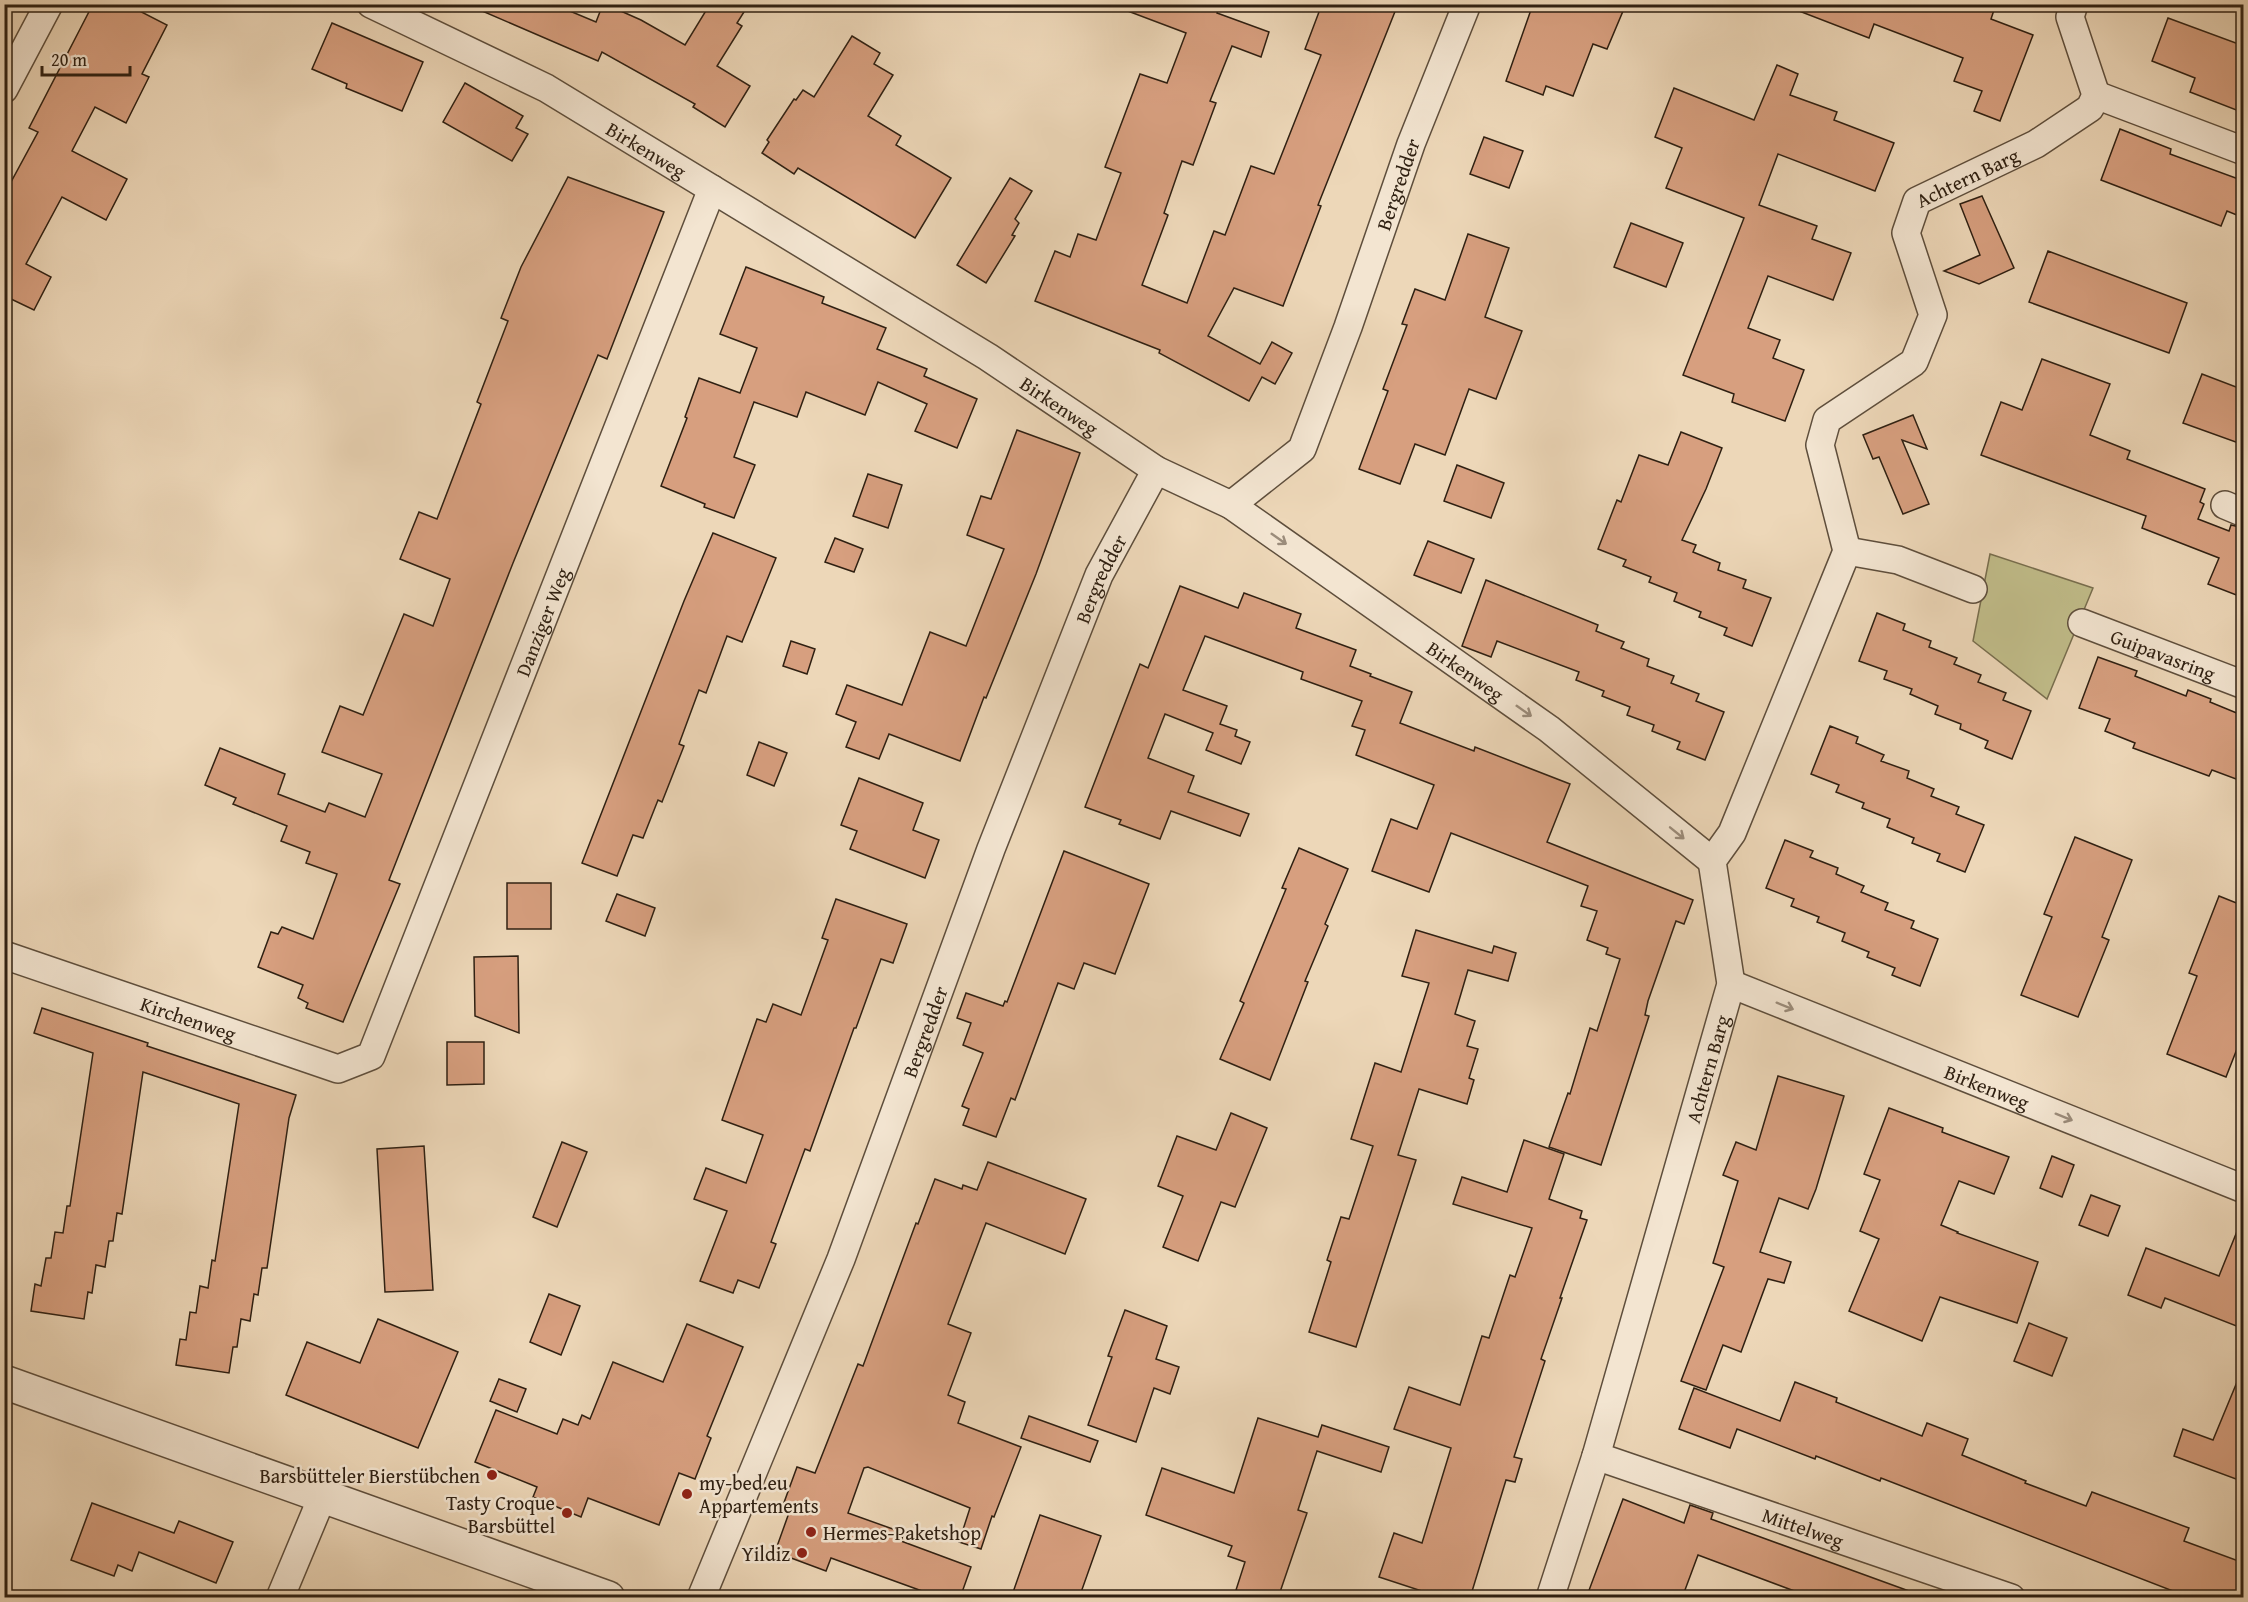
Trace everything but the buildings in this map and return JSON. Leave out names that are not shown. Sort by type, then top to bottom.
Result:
[{"type":"street","points":[[4,89],[49,4]]},
{"type":"street","name":"Bergredder","points":[[1231,505],[1302,449],[1348,327],[1411,144],[1467,4]]},
{"type":"street","points":[[2074,4],[2070,16],[2096,95],[2244,151]]},
{"type":"street","name":"Birkenweg","points":[[381,6],[546,88],[988,357],[1156,470],[1231,505],[1549,729],[1712,861]]},
{"type":"street","name":"Achtern Barg","points":[[1847,551],[1820,445],[1827,420],[1914,362],[1933,315],[1906,233],[1917,201],[2036,144],[2090,108],[2096,95]]},
{"type":"street","name":"Danziger Weg","points":[[371,1056],[712,189]]},
{"type":"street","name":"Bergredder","points":[[701,1598],[841,1259],[991,849],[1099,575],[1156,470]]},
{"type":"street","points":[[1712,861],[1732,832],[1847,551],[1898,560],[1973,589]]},
{"type":"street","name":"Guipavasring","points":[[2082,623],[2244,685]]},
{"type":"street","name":"Achtern Barg","points":[[1550,1598],[1596,1456],[1731,984],[1712,861]]},
{"type":"street","name":"Kirchenweg","points":[[4,955],[338,1070],[371,1056]]},
{"type":"street","name":"Birkenweg","points":[[1731,984],[2244,1189]]},
{"type":"street","points":[[4,1382],[323,1494],[608,1598]]},
{"type":"street","name":"Mittelweg","points":[[1596,1456],[2011,1598]]},
{"type":"street","points":[[280,1598],[323,1494]]},
{"type":"shaded area","points":[[1990,554],[2093,588],[2047,699],[1973,641]]},
{"type":"place","name":"Barsbütteler Bierstübchen","points":[[492,1475]]},
{"type":"place","name":"my-bed.eu Appartements","points":[[687,1494]]},
{"type":"place","name":"Tasty Croque Barsbüttel","points":[[567,1513]]},
{"type":"place","name":"Hermes-Paketshop","points":[[811,1532]]},
{"type":"place","name":"Yildiz","points":[[802,1553]]}]
